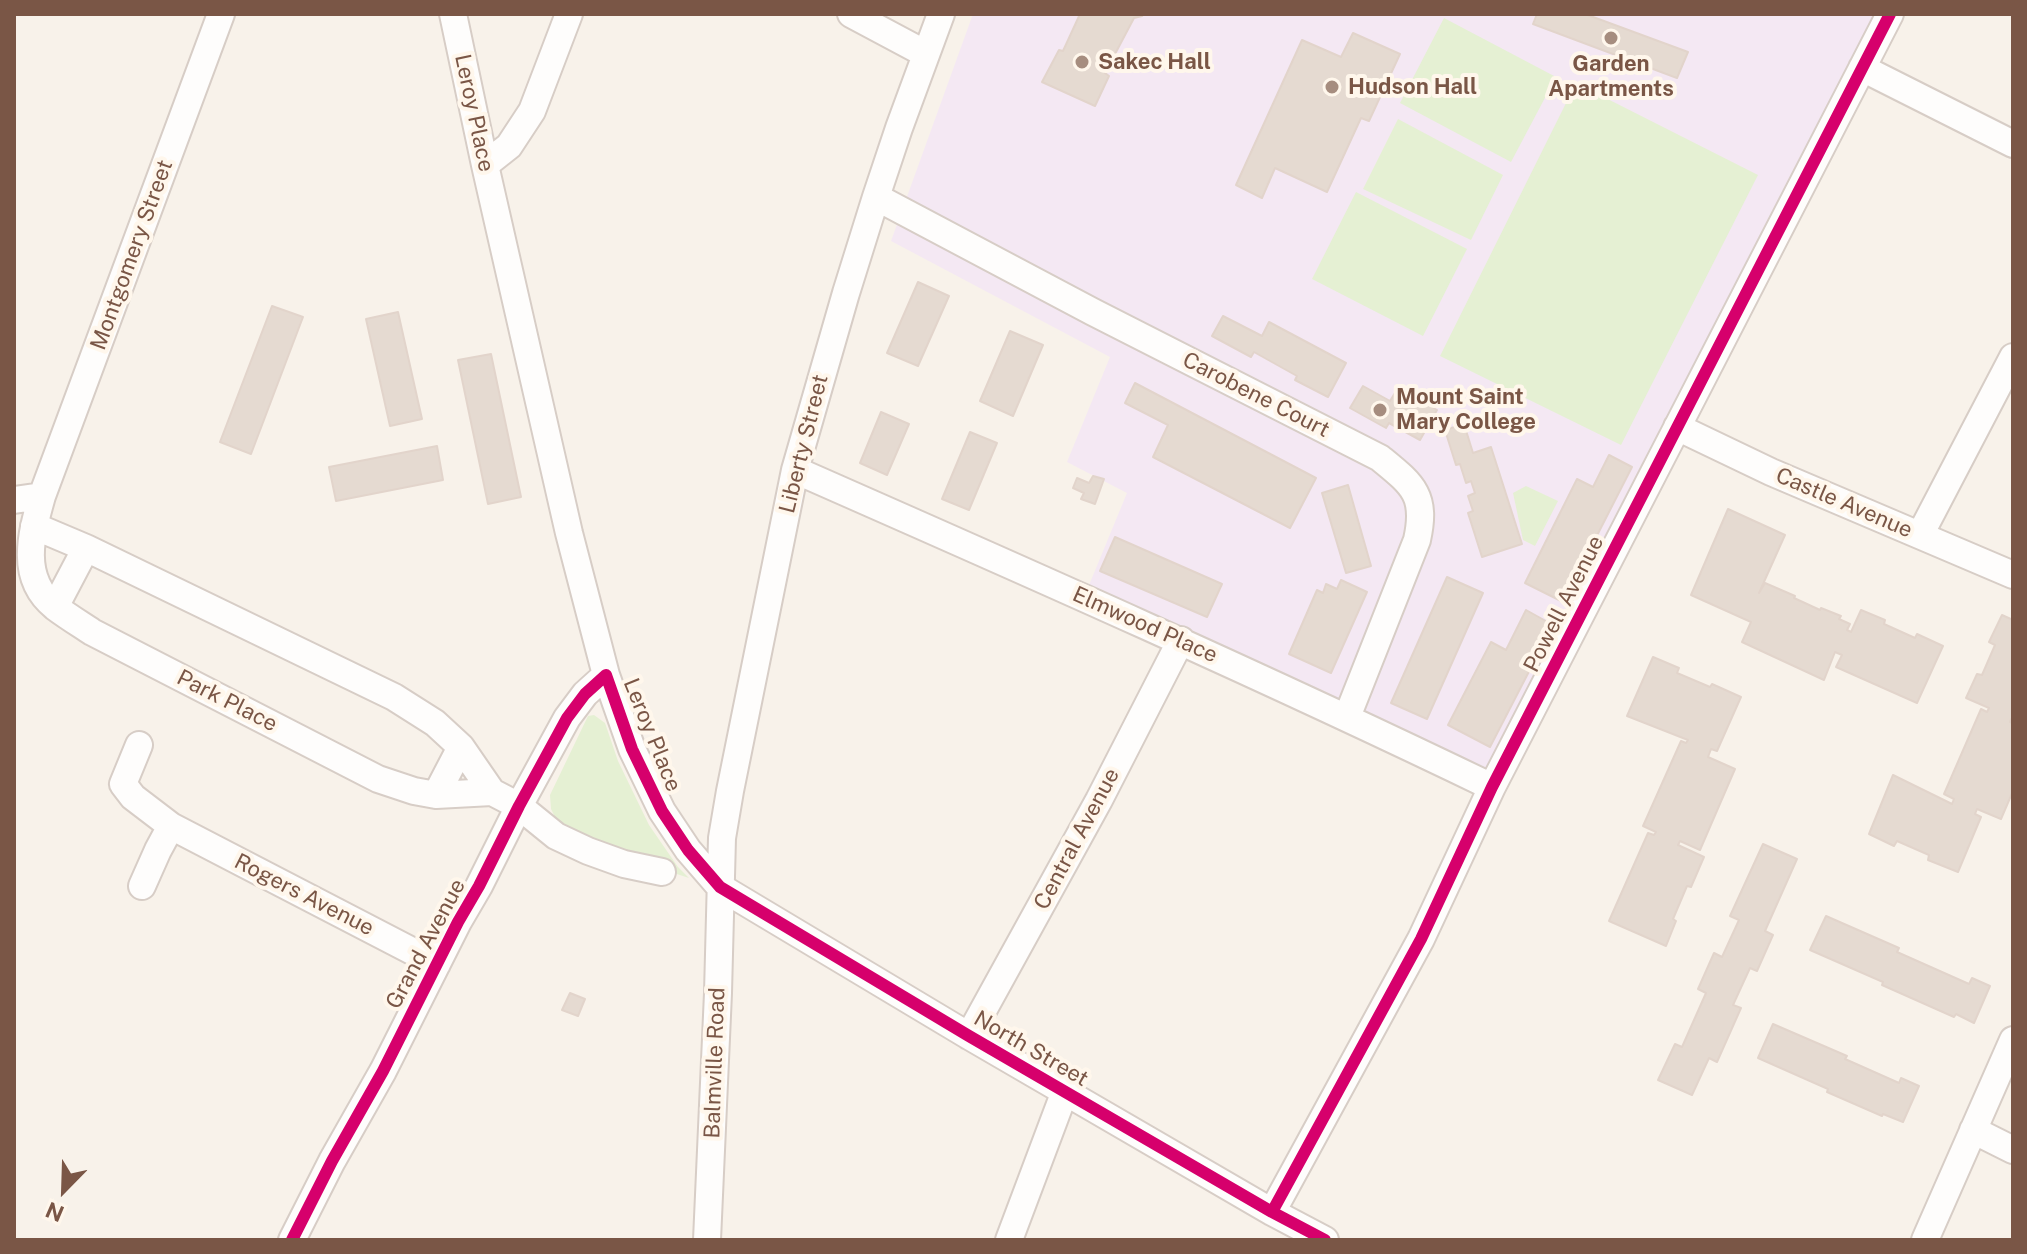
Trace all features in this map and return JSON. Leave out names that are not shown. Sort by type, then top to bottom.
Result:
[{"type":"street","name":"Montgomery Street","points":[[42,496],[221,14]]},
{"type":"street","name":"Leroy Place","points":[[453,14],[569,533],[606,675],[632,749],[662,811],[688,850],[720,887]]},
{"type":"street","points":[[485,165],[509,146],[532,111],[569,14]]},
{"type":"street","points":[[851,14],[926,54]]},
{"type":"street","name":"Liberty Street","points":[[720,887],[722,838],[730,791],[795,470],[876,197],[941,14]]},
{"type":"street","name":"Powell Avenue","points":[[1272,1212],[1421,939],[1492,787],[1890,14]]},
{"type":"street","points":[[1862,68],[2013,144]]},
{"type":"street","name":"Carobene Court","points":[[876,197],[1380,458],[1407,480],[1420,501],[1421,522],[1417,540],[1347,717]]},
{"type":"street","points":[[1920,535],[2013,357]]},
{"type":"street","name":"Castle Avenue","points":[[1677,427],[1771,472],[2013,575]]},
{"type":"street","name":"Elmwood Place","points":[[795,470],[1181,640],[1492,787]]},
{"type":"street","points":[[14,500],[42,496]]},
{"type":"street","name":"Park Place","points":[[42,496],[30,547],[30,566],[36,583],[55,607],[92,632],[378,779],[436,795],[492,792]]},
{"type":"street","points":[[34,526],[86,548],[394,697],[435,723],[461,747],[492,792],[519,806],[556,836],[624,864],[662,872]]},
{"type":"street","points":[[55,607],[86,548]]},
{"type":"street","name":"Central Avenue","points":[[969,1036],[1099,800],[1181,640]]},
{"type":"street","name":"Grand Avenue","points":[[292,1240],[567,718],[585,694],[606,675]]},
{"type":"street","name":"Rogers Avenue","points":[[139,745],[123,784],[133,797],[171,826],[437,964]]},
{"type":"street","points":[[436,795],[461,747]]},
{"type":"street","points":[[142,886],[171,826]]},
{"type":"street","name":"North Street","points":[[720,887],[969,1036],[1325,1240]]},
{"type":"street","name":"Balmville Road","points":[[707,1240],[720,887]]},
{"type":"street","points":[[1925,1240],[2013,1040]]},
{"type":"street","points":[[1009,1240],[1065,1091]]},
{"type":"street","points":[[1973,1130],[2013,1150]]},
{"type":"shaded area","name":"Mount Saint Mary College","points":[[973,14],[1875,14],[1485,774],[1087,590],[1127,493],[1067,462],[1110,357],[891,241]]},
{"type":"green space","points":[[1444,18],[1556,77],[1511,162],[1400,103]]},
{"type":"green space","points":[[1576,83],[1758,175],[1621,445],[1440,356]]},
{"type":"green space","points":[[1398,119],[1503,175],[1471,240],[1363,189]]},
{"type":"green space","points":[[1356,192],[1467,249],[1423,336],[1312,279]]},
{"type":"green space","points":[[1526,486],[1558,501],[1535,546],[1523,540],[1513,493]]},
{"type":"green space","points":[[594,715],[605,723],[618,761],[649,825],[689,878],[616,854],[559,825],[551,809],[550,795],[588,716]]},
{"type":"building","name":"Sakec Hall","points":[[1080,14],[1144,14],[1134,18],[1105,73],[1109,76],[1095,106],[1042,82],[1059,50],[1063,51]]},
{"type":"building","name":"Garden Apartments","points":[[1537,14],[1585,14],[1688,52],[1677,78],[1533,24]]},
{"type":"building","name":"Hudson Hall","points":[[1353,33],[1400,54],[1369,121],[1361,118],[1327,192],[1275,168],[1262,198],[1236,185],[1302,40],[1341,57]]},
{"type":"building","points":[[918,282],[949,296],[918,366],[887,353]]},
{"type":"building","points":[[272,306],[303,317],[251,454],[220,442]]},
{"type":"building","points":[[398,312],[422,419],[390,426],[366,319]]},
{"type":"building","points":[[1223,316],[1262,336],[1269,322],[1346,363],[1328,397],[1295,380],[1297,376],[1254,352],[1251,357],[1212,336]]},
{"type":"building","points":[[1010,331],[1043,345],[1013,416],[980,401]]},
{"type":"building","points":[[491,354],[521,497],[488,504],[458,360]]},
{"type":"building","points":[[1135,383],[1316,478],[1290,528],[1153,457],[1168,425],[1125,403]]},
{"type":"building","points":[[1363,386],[1390,401],[1398,388],[1437,410],[1420,440],[1389,423],[1386,428],[1350,408]]},
{"type":"building","points":[[881,412],[909,424],[887,475],[860,463]]},
{"type":"building","points":[[1464,424],[1473,453],[1491,447],[1522,544],[1482,557],[1468,513],[1473,511],[1468,496],[1475,493],[1471,481],[1466,483],[1460,464],[1456,465],[1445,430]]},
{"type":"building","points":[[970,432],[997,443],[969,510],[942,499]]},
{"type":"building","points":[[437,446],[443,480],[336,501],[329,467]]},
{"type":"building","points":[[1609,455],[1632,467],[1563,602],[1525,583],[1577,479],[1593,487]]},
{"type":"building","points":[[1093,476],[1104,479],[1095,504],[1081,499],[1084,493],[1073,488],[1077,478],[1089,483]]},
{"type":"building","points":[[1348,485],[1371,566],[1346,573],[1322,493]]},
{"type":"building","points":[[1728,509],[1785,535],[1759,593],[1765,583],[1820,610],[1841,616],[1839,619],[1850,624],[1847,630],[1851,632],[1861,610],[1915,638],[1917,634],[1943,646],[1917,703],[1836,667],[1842,655],[1835,652],[1824,680],[1742,642],[1751,622],[1691,595]]},
{"type":"building","points":[[1115,537],[1222,584],[1207,617],[1100,571]]},
{"type":"building","points":[[1447,577],[1483,593],[1427,719],[1391,703]]},
{"type":"building","points":[[1341,580],[1367,592],[1331,673],[1289,654],[1317,590],[1323,593],[1326,584],[1337,589]]},
{"type":"building","points":[[1526,610],[1553,625],[1490,747],[1448,725],[1491,642],[1506,650]]},
{"type":"building","points":[[2002,615],[2013,620],[2013,719],[2010,722],[2013,724],[2013,791],[2001,819],[1977,809],[1975,814],[1981,817],[1958,872],[1928,860],[1929,855],[1897,841],[1894,846],[1869,834],[1893,775],[1952,804],[1954,799],[1944,794],[1981,709],[1987,712],[1989,708],[1966,698],[1977,674],[1982,675],[1995,645],[1989,642]]},
{"type":"building","points":[[1653,657],[1679,668],[1677,673],[1741,697],[1717,751],[1711,749],[1708,757],[1735,769],[1700,850],[1680,841],[1678,845],[1704,857],[1691,887],[1687,886],[1666,946],[1609,921],[1648,833],[1654,835],[1656,832],[1643,826],[1681,741],[1686,743],[1688,740],[1627,716]]},
{"type":"building","points":[[1763,844],[1797,859],[1765,931],[1773,935],[1757,971],[1750,968],[1733,1005],[1741,1008],[1717,1062],[1709,1058],[1692,1095],[1658,1080],[1675,1044],[1682,1047],[1706,993],[1698,989],[1714,953],[1722,957],[1739,920],[1730,916]]},
{"type":"building","points":[[1826,916],[1899,948],[1897,952],[1969,984],[1972,978],[1990,986],[1974,1023],[1882,985],[1883,982],[1810,950]]},
{"type":"building","points":[[570,993],[585,999],[578,1016],[562,1010]]},
{"type":"building","points":[[1773,1024],[1847,1056],[1845,1059],[1899,1083],[1901,1078],[1919,1086],[1903,1122],[1827,1092],[1828,1089],[1758,1058]]},
{"type":"cycle path","points":[[1272,1212],[1421,939],[1492,787],[1890,14]]},
{"type":"cycle path","points":[[292,1240],[567,718],[585,694],[606,675],[632,749],[662,811],[688,850],[720,887],[969,1036],[1325,1240]]},
{"type":"place","name":"Garden Apartments","points":[[1611,38]]},
{"type":"place","name":"Sakec Hall","points":[[1082,62]]},
{"type":"place","name":"Hudson Hall","points":[[1332,87]]},
{"type":"place","name":"Mount Saint Mary College","points":[[1380,410]]}]
